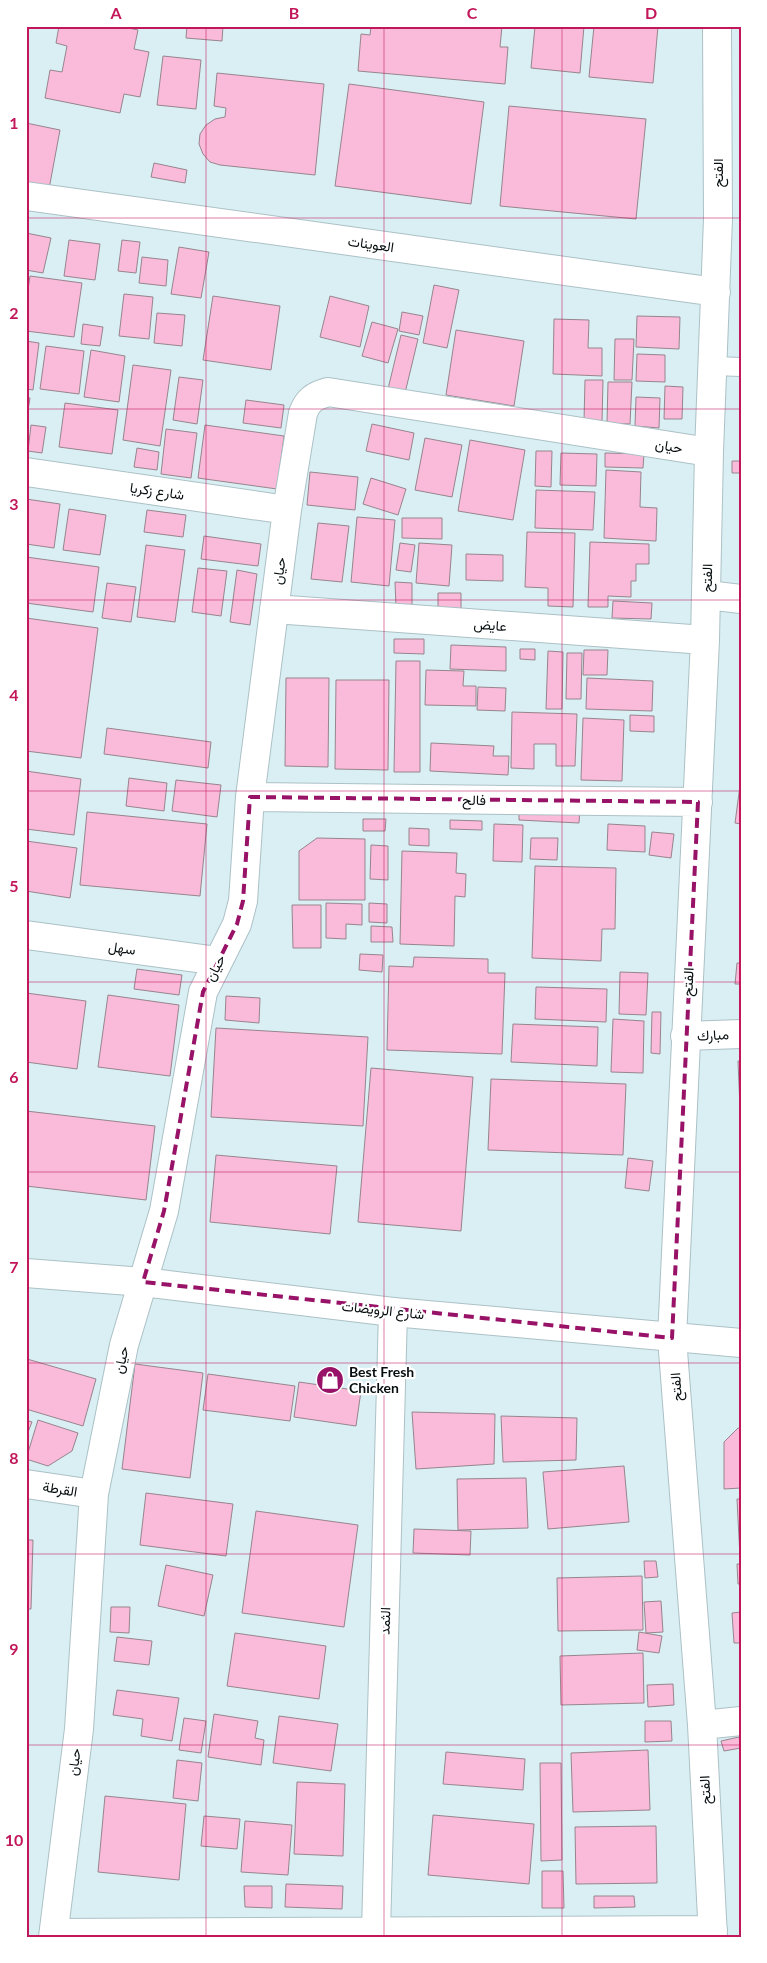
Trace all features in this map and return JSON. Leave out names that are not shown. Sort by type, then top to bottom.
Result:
[{"type":"street","name":"الفتح","points":[[713,1933],[702,1725],[672,1338],[685,1036],[706,640],[709,452],[728,367],[716,292],[730,219],[717,26]]},
{"type":"street","name":"العوينات","points":[[26,196],[716,292]]},
{"type":"street","name":"حيان","points":[[54,1935],[78,1728],[94,1494],[124,1345],[164,1211],[199,1009],[210,976],[237,924],[243,901],[250,797],[287,510],[302,413],[312,399],[328,392],[709,452]]},
{"type":"street","name":"شارع زكريا","points":[[26,472],[287,510]]},
{"type":"street","points":[[707,595],[741,599]]},
{"type":"street","name":"عايض","points":[[274,609],[706,640]]},
{"type":"street","name":"فالح","points":[[250,797],[698,802]]},
{"type":"street","name":"سهل","points":[[26,935],[218,961]]},
{"type":"street","name":"مبارك","points":[[685,1036],[741,1034]]},
{"type":"street","name":"شارع الرويضات","points":[[26,1273],[143,1282],[393,1312],[741,1344]]},
{"type":"street","name":"الثمد","points":[[376,1930],[393,1312]]},
{"type":"street","name":"القرطة","points":[[26,1484],[94,1494]]},
{"type":"street","points":[[702,1725],[741,1721]]},
{"type":"street","points":[[54,1935],[376,1930],[713,1933]]},
{"type":"highlighted area","points":[[250,797],[698,802],[672,1338],[143,1282],[164,1211],[203,992],[237,924],[243,901]]},
{"type":"building","points":[[59,26],[119,26],[138,30],[134,49],[149,52],[140,97],[124,94],[120,113],[45,98],[50,70],[62,72],[67,46],[56,43]]},
{"type":"building","points":[[187,26],[223,26],[222,41],[186,38]]},
{"type":"building","points":[[371,26],[502,26],[500,47],[508,47],[505,84],[358,71],[361,34],[370,35]]},
{"type":"building","points":[[535,26],[584,26],[580,73],[531,68]]},
{"type":"building","points":[[594,26],[658,26],[653,83],[589,77]]},
{"type":"building","points":[[163,56],[201,60],[196,109],[157,105]]},
{"type":"building","points":[[217,73],[324,84],[315,175],[220,165],[210,162],[203,154],[199,144],[200,134],[206,125],[215,119],[225,117],[226,108],[214,106]]},
{"type":"building","points":[[349,84],[484,102],[471,204],[335,186]]},
{"type":"building","points":[[509,106],[646,119],[636,219],[500,206]]},
{"type":"building","points":[[26,123],[60,130],[49,189],[26,185]]},
{"type":"building","points":[[154,163],[187,170],[185,183],[151,177]]},
{"type":"building","points":[[26,233],[51,238],[43,273],[26,270]]},
{"type":"building","points":[[69,240],[100,244],[95,280],[64,276]]},
{"type":"building","points":[[122,240],[140,242],[136,273],[118,271]]},
{"type":"building","points":[[179,247],[209,252],[201,298],[171,294]]},
{"type":"building","points":[[142,257],[168,260],[166,286],[139,283]]},
{"type":"building","points":[[30,276],[82,283],[74,337],[26,331],[26,303]]},
{"type":"building","points":[[434,285],[459,290],[447,348],[423,343]]},
{"type":"building","points":[[124,294],[153,297],[149,339],[119,336]]},
{"type":"building","points":[[213,296],[280,306],[271,370],[203,360]]},
{"type":"building","points":[[330,296],[369,306],[360,347],[320,337]]},
{"type":"building","points":[[402,312],[423,316],[419,335],[399,331]]},
{"type":"building","points":[[157,313],[185,315],[182,346],[154,343]]},
{"type":"building","points":[[637,316],[680,317],[679,349],[636,347]]},
{"type":"building","points":[[554,319],[589,320],[588,348],[602,348],[602,376],[553,374]]},
{"type":"building","points":[[372,322],[398,329],[388,363],[362,356]]},
{"type":"building","points":[[83,324],[103,327],[100,346],[81,344]]},
{"type":"building","points":[[456,330],[524,341],[514,406],[446,395]]},
{"type":"building","points":[[401,335],[418,339],[405,393],[388,389]]},
{"type":"building","points":[[615,339],[634,339],[632,380],[614,380]]},
{"type":"building","points":[[26,341],[39,343],[33,390],[26,389]]},
{"type":"building","points":[[46,346],[84,351],[79,394],[40,389]]},
{"type":"building","points":[[91,350],[125,356],[119,402],[84,397]]},
{"type":"building","points":[[637,354],[665,355],[665,382],[636,381]]},
{"type":"building","points":[[133,365],[171,370],[160,446],[123,440]]},
{"type":"building","points":[[179,377],[203,380],[197,424],[173,420]]},
{"type":"building","points":[[585,380],[603,380],[602,422],[584,421]]},
{"type":"building","points":[[608,382],[632,382],[630,424],[607,423]]},
{"type":"building","points":[[665,386],[683,387],[682,419],[664,419]]},
{"type":"building","points":[[26,397],[30,398],[26,423]]},
{"type":"building","points":[[636,397],[660,398],[659,428],[635,426]]},
{"type":"building","points":[[246,400],[284,405],[281,428],[243,423]]},
{"type":"building","points":[[65,403],[118,410],[112,454],[59,447]]},
{"type":"building","points":[[372,424],[414,433],[409,460],[366,451]]},
{"type":"building","points":[[31,425],[46,427],[42,453],[28,451]]},
{"type":"building","points":[[205,425],[284,436],[277,489],[198,478]]},
{"type":"building","points":[[166,429],[197,433],[191,478],[161,474]]},
{"type":"building","points":[[425,438],[462,445],[452,497],[415,490]]},
{"type":"building","points":[[470,440],[525,450],[513,520],[458,511]]},
{"type":"building","points":[[137,448],[159,452],[157,470],[134,467]]},
{"type":"building","points":[[536,451],[552,451],[551,487],[535,486]]},
{"type":"building","points":[[561,453],[597,454],[596,486],[560,485]]},
{"type":"building","points":[[605,453],[644,454],[643,468],[605,467]]},
{"type":"building","points":[[732,461],[741,461],[741,473],[732,473]]},
{"type":"building","points":[[606,470],[641,472],[640,507],[657,508],[656,541],[604,538]]},
{"type":"building","points":[[310,472],[358,477],[355,510],[307,505]]},
{"type":"building","points":[[371,478],[406,489],[398,515],[363,504]]},
{"type":"building","points":[[536,490],[595,492],[593,530],[535,528]]},
{"type":"building","points":[[26,499],[60,504],[54,548],[26,544]]},
{"type":"building","points":[[69,509],[106,515],[100,555],[63,550]]},
{"type":"building","points":[[147,510],[186,515],[183,537],[144,532]]},
{"type":"building","points":[[357,517],[395,520],[389,586],[351,582]]},
{"type":"building","points":[[402,518],[442,518],[442,539],[402,538]]},
{"type":"building","points":[[318,523],[349,526],[342,582],[311,579]]},
{"type":"building","points":[[527,532],[575,533],[573,607],[548,606],[548,588],[525,587]]},
{"type":"building","points":[[204,536],[261,544],[258,566],[201,559]]},
{"type":"building","points":[[590,542],[649,544],[649,564],[636,564],[636,581],[631,581],[631,597],[608,596],[608,607],[588,607]]},
{"type":"building","points":[[400,543],[415,545],[411,572],[396,570]]},
{"type":"building","points":[[419,543],[452,545],[449,586],[416,583]]},
{"type":"building","points":[[146,545],[185,550],[175,622],[137,617]]},
{"type":"building","points":[[466,554],[503,555],[503,581],[466,580]]},
{"type":"building","points":[[26,557],[99,567],[93,612],[26,603]]},
{"type":"building","points":[[198,568],[227,571],[221,616],[192,612]]},
{"type":"building","points":[[237,570],[257,574],[250,625],[230,622]]},
{"type":"building","points":[[395,582],[412,583],[412,607],[396,607]]},
{"type":"building","points":[[107,583],[136,587],[131,622],[102,618]]},
{"type":"building","points":[[438,593],[461,593],[461,612],[438,611]]},
{"type":"building","points":[[613,601],[652,603],[651,619],[612,618]]},
{"type":"building","points":[[26,618],[98,628],[81,758],[26,751]]},
{"type":"building","points":[[394,639],[424,639],[424,654],[394,653]]},
{"type":"building","points":[[451,645],[506,647],[506,671],[450,669]]},
{"type":"building","points":[[520,649],[535,649],[535,660],[520,659]]},
{"type":"building","points":[[584,650],[608,650],[607,675],[583,675]]},
{"type":"building","points":[[548,651],[563,652],[562,709],[546,709]]},
{"type":"building","points":[[567,653],[582,653],[581,699],[566,699]]},
{"type":"building","points":[[396,661],[420,661],[420,772],[394,772]]},
{"type":"building","points":[[426,670],[464,671],[463,686],[476,686],[476,706],[425,705]]},
{"type":"building","points":[[286,678],[329,678],[328,767],[285,766]]},
{"type":"building","points":[[587,678],[653,681],[652,711],[586,709]]},
{"type":"building","points":[[336,680],[389,680],[388,770],[335,769]]},
{"type":"building","points":[[478,687],[506,688],[505,711],[477,710]]},
{"type":"building","points":[[512,712],[577,714],[575,766],[556,766],[556,744],[534,744],[534,769],[511,768]]},
{"type":"building","points":[[630,715],[654,716],[654,732],[630,731]]},
{"type":"building","points":[[583,718],[624,720],[622,781],[581,780]]},
{"type":"building","points":[[107,728],[211,742],[208,768],[104,754]]},
{"type":"building","points":[[431,743],[494,746],[493,756],[509,756],[508,775],[430,771]]},
{"type":"building","points":[[26,771],[81,779],[74,835],[26,829]]},
{"type":"building","points":[[129,778],[167,783],[164,811],[126,806]]},
{"type":"building","points":[[741,778],[741,824],[735,823]]},
{"type":"building","points":[[176,780],[221,785],[217,817],[172,811]]},
{"type":"building","points":[[519,806],[580,808],[579,823],[519,820]]},
{"type":"building","points":[[87,812],[207,824],[200,896],[80,885]]},
{"type":"building","points":[[363,819],[386,819],[385,831],[363,831]]},
{"type":"building","points":[[450,820],[482,821],[482,830],[450,829]]},
{"type":"building","points":[[494,824],[523,825],[522,862],[493,861]]},
{"type":"building","points":[[608,824],[645,826],[645,852],[607,850]]},
{"type":"building","points":[[409,828],[429,829],[429,846],[409,845]]},
{"type":"building","points":[[652,832],[674,834],[671,858],[649,855]]},
{"type":"building","points":[[317,838],[365,839],[365,900],[299,900],[299,851]]},
{"type":"building","points":[[531,838],[558,838],[557,860],[530,859]]},
{"type":"building","points":[[26,841],[77,848],[70,898],[26,891]]},
{"type":"building","points":[[371,845],[388,846],[388,880],[370,879]]},
{"type":"building","points":[[402,851],[457,853],[456,873],[466,874],[465,897],[455,896],[454,946],[400,944]]},
{"type":"building","points":[[535,866],[616,868],[615,929],[602,929],[601,961],[532,958]]},
{"type":"building","points":[[326,903],[362,904],[362,925],[346,924],[346,939],[326,938]]},
{"type":"building","points":[[369,903],[387,904],[387,923],[369,922]]},
{"type":"building","points":[[292,905],[321,905],[321,948],[293,948]]},
{"type":"building","points":[[371,926],[392,927],[393,942],[371,942]]},
{"type":"building","points":[[360,954],[383,955],[382,972],[359,970]]},
{"type":"building","points":[[414,957],[488,959],[488,973],[505,973],[502,1054],[387,1050],[389,966],[413,967]]},
{"type":"building","points":[[737,963],[741,963],[741,984],[735,984]]},
{"type":"building","points":[[137,969],[182,975],[179,995],[134,989]]},
{"type":"building","points":[[620,972],[648,973],[646,1015],[619,1014]]},
{"type":"building","points":[[536,987],[607,989],[606,1022],[535,1019]]},
{"type":"building","points":[[26,993],[86,1001],[77,1069],[26,1062]]},
{"type":"building","points":[[108,995],[179,1005],[170,1076],[98,1067]]},
{"type":"building","points":[[226,996],[260,998],[259,1023],[225,1020]]},
{"type":"building","points":[[652,1012],[661,1012],[660,1054],[651,1053]]},
{"type":"building","points":[[613,1019],[644,1021],[643,1073],[611,1072]]},
{"type":"building","points":[[513,1024],[598,1027],[597,1066],[511,1062]]},
{"type":"building","points":[[216,1028],[368,1037],[363,1126],[211,1117]]},
{"type":"building","points":[[738,1061],[741,1061],[741,1132]]},
{"type":"building","points":[[371,1068],[473,1077],[461,1231],[358,1222]]},
{"type":"building","points":[[491,1079],[626,1084],[623,1155],[488,1150]]},
{"type":"building","points":[[26,1111],[155,1126],[146,1200],[26,1186]]},
{"type":"building","points":[[216,1155],[337,1166],[330,1234],[210,1222]]},
{"type":"building","points":[[628,1158],[653,1161],[649,1191],[625,1188]]},
{"type":"building","points":[[27,1359],[96,1379],[83,1426],[26,1409]]},
{"type":"building","points":[[135,1364],[203,1373],[190,1478],[122,1469]]},
{"type":"building","points":[[208,1374],[295,1386],[290,1421],[203,1410]]},
{"type":"building","points":[[299,1382],[361,1391],[356,1426],[294,1417]]},
{"type":"building","points":[[412,1412],[495,1414],[494,1464],[416,1469]]},
{"type":"building","points":[[501,1416],[577,1418],[576,1460],[503,1462]]},
{"type":"building","points":[[26,1420],[32,1422],[26,1437]]},
{"type":"building","points":[[38,1420],[78,1433],[72,1451],[48,1466],[26,1459]]},
{"type":"building","points":[[738,1428],[741,1428],[741,1488],[724,1489],[724,1442]]},
{"type":"building","points":[[624,1466],[629,1522],[548,1529],[543,1472]]},
{"type":"building","points":[[526,1478],[528,1528],[458,1530],[457,1479]]},
{"type":"building","points":[[146,1493],[233,1504],[226,1556],[140,1545]]},
{"type":"building","points":[[737,1499],[741,1499],[741,1557],[740,1557]]},
{"type":"building","points":[[256,1511],[358,1525],[344,1627],[242,1613]]},
{"type":"building","points":[[414,1529],[471,1531],[470,1555],[413,1553]]},
{"type":"building","points":[[26,1540],[33,1540],[31,1609],[26,1609]]},
{"type":"building","points":[[644,1561],[656,1561],[658,1577],[645,1578]]},
{"type":"building","points":[[737,1564],[741,1564],[741,1584],[738,1584]]},
{"type":"building","points":[[166,1565],[213,1575],[204,1616],[158,1606]]},
{"type":"building","points":[[642,1576],[643,1630],[558,1631],[557,1578]]},
{"type":"building","points":[[661,1601],[663,1632],[646,1633],[644,1602]]},
{"type":"building","points":[[111,1607],[130,1607],[129,1633],[110,1632]]},
{"type":"building","points":[[741,1612],[741,1643],[734,1643],[732,1613]]},
{"type":"building","points":[[639,1632],[662,1636],[659,1653],[637,1650]]},
{"type":"building","points":[[235,1633],[326,1646],[319,1699],[227,1686]]},
{"type":"building","points":[[117,1637],[152,1641],[149,1665],[114,1661]]},
{"type":"building","points":[[643,1653],[644,1703],[561,1705],[560,1656]]},
{"type":"building","points":[[673,1684],[674,1705],[648,1707],[647,1685]]},
{"type":"building","points":[[117,1690],[179,1698],[172,1741],[141,1736],[143,1719],[113,1715]]},
{"type":"building","points":[[214,1714],[258,1721],[255,1738],[264,1740],[261,1765],[208,1757]]},
{"type":"building","points":[[279,1716],[338,1724],[331,1771],[273,1763]]},
{"type":"building","points":[[184,1718],[206,1721],[201,1753],[179,1750]]},
{"type":"building","points":[[645,1721],[671,1721],[672,1741],[645,1742]]},
{"type":"building","points":[[739,1737],[741,1748],[724,1751],[721,1741]]},
{"type":"building","points":[[648,1750],[650,1810],[573,1812],[571,1753]]},
{"type":"building","points":[[446,1752],[525,1759],[523,1790],[443,1784]]},
{"type":"building","points":[[177,1760],[202,1763],[198,1801],[173,1798]]},
{"type":"building","points":[[540,1763],[561,1763],[562,1860],[541,1861]]},
{"type":"building","points":[[297,1782],[345,1784],[343,1856],[294,1854]]},
{"type":"building","points":[[105,1796],[186,1804],[179,1880],[98,1872]]},
{"type":"building","points":[[433,1815],[534,1824],[529,1884],[428,1875]]},
{"type":"building","points":[[204,1816],[240,1819],[237,1849],[201,1846]]},
{"type":"building","points":[[245,1821],[292,1825],[288,1875],[241,1872]]},
{"type":"building","points":[[656,1826],[657,1883],[576,1884],[575,1827]]},
{"type":"building","points":[[542,1871],[563,1871],[564,1908],[542,1908]]},
{"type":"building","points":[[286,1884],[343,1886],[342,1909],[285,1907]]},
{"type":"building","points":[[244,1886],[272,1886],[272,1908],[245,1907]]},
{"type":"building","points":[[594,1896],[634,1896],[635,1907],[594,1908]]},
{"type":"place","name":"Best Fresh Chicken","points":[[330,1380]]}]
